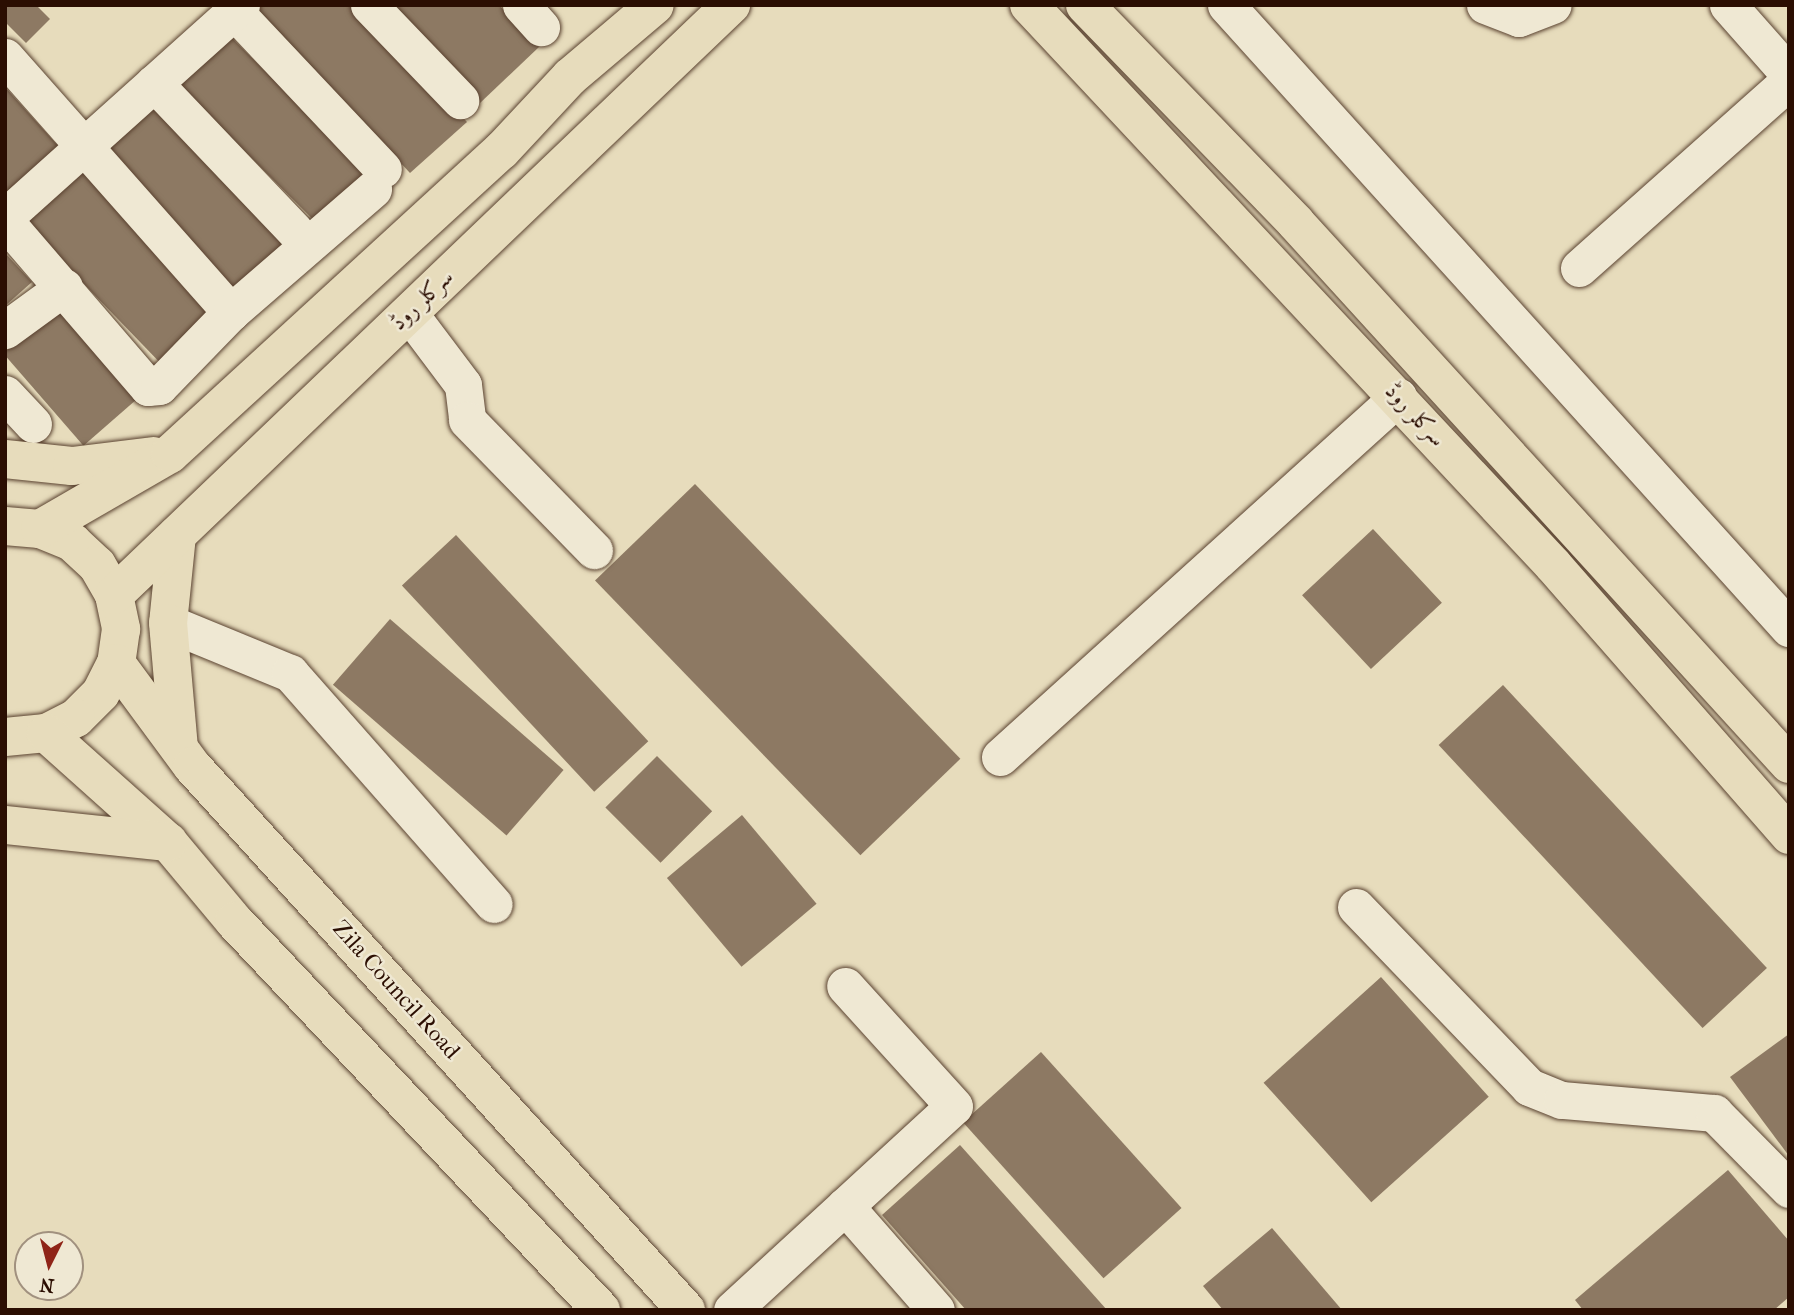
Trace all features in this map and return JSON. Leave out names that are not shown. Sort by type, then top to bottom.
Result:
[{"type":"main road","points":[[23,528],[170,454],[501,151],[570,77],[656,5]]},
{"type":"main road","name":"سرکلر روڈ","points":[[114,595],[731,5]]},
{"type":"main road","name":"سرکلر روڈ","points":[[1029,5],[1398,397],[1789,835]]},
{"type":"main road","name":"سرکلر روڈ","points":[[1085,5],[1296,223],[1789,764]]},
{"type":"main road","points":[[5,459],[72,466],[170,454]]},
{"type":"main road","points":[[5,737],[46,733],[85,710],[116,663],[121,629],[114,595],[89,558],[23,528]]},
{"type":"main road","points":[[177,535],[168,622],[179,748]]},
{"type":"main road","name":"Zila Council Road","points":[[116,663],[179,748],[687,1310]]},
{"type":"main road","points":[[46,733],[168,842],[234,921],[601,1310]]},
{"type":"main road","points":[[5,825],[168,842]]},
{"type":"street","points":[[369,5],[460,100]]},
{"type":"street","points":[[1226,5],[1789,628]]},
{"type":"street","points":[[1485,5],[1519,18],[1553,5]]},
{"type":"street","points":[[1728,5],[1789,75]]},
{"type":"street","points":[[237,8],[378,179],[231,312],[159,386],[148,387],[5,219],[83,145],[237,8]]},
{"type":"street","points":[[5,57],[231,312]]},
{"type":"street","points":[[1579,268],[1789,81]]},
{"type":"street","points":[[154,83],[295,231]]},
{"type":"street","points":[[5,330],[64,287]]},
{"type":"street","points":[[409,313],[463,385],[467,419],[594,550]]},
{"type":"street","points":[[5,394],[33,424]]},
{"type":"street","points":[[1000,757],[1398,397]]},
{"type":"street","points":[[168,622],[290,673],[494,904]]},
{"type":"street","points":[[1356,907],[1529,1087],[1562,1100],[1714,1113],[1789,1189]]},
{"type":"street","points":[[732,1310],[954,1106],[845,986]]},
{"type":"street","points":[[845,1206],[936,1310]]},
{"type":"building","points":[[5,5],[36,5],[50,19],[26,43],[5,22]]},
{"type":"building","points":[[254,5],[359,5],[467,122],[410,173]]},
{"type":"building","points":[[388,5],[499,5],[539,47],[480,103]]},
{"type":"building","points":[[226,32],[380,186],[330,236],[176,82]]},
{"type":"building","points":[[5,87],[60,148],[5,197]]},
{"type":"building","points":[[157,99],[301,253],[247,304],[103,149]]},
{"type":"building","points":[[81,170],[223,317],[167,370],[26,223]]},
{"type":"building","points":[[5,253],[32,282],[5,306]]},
{"type":"building","points":[[57,307],[137,399],[83,446],[5,355],[5,352]]},
{"type":"building","points":[[695,484],[960,759],[860,855],[595,581]]},
{"type":"building","points":[[1373,529],[1442,603],[1371,669],[1302,595]]},
{"type":"building","points":[[456,535],[648,741],[594,792],[402,585]]},
{"type":"building","points":[[390,619],[564,770],[507,836],[333,685]]},
{"type":"building","points":[[1503,685],[1767,968],[1703,1028],[1439,745]]},
{"type":"building","points":[[657,756],[712,811],[661,863],[605,808]]},
{"type":"building","points":[[742,815],[817,904],[741,967],[667,878]]},
{"type":"building","points":[[1381,977],[1489,1097],[1371,1202],[1264,1083]]},
{"type":"building","points":[[1789,1034],[1789,1156],[1730,1077]]},
{"type":"building","points":[[1041,1052],[1182,1208],[1103,1278],[963,1122]]},
{"type":"building","points":[[960,1145],[1107,1310],[966,1310],[882,1215]]},
{"type":"building","points":[[1728,1170],[1789,1241],[1789,1297],[1774,1310],[1583,1310],[1575,1300]]},
{"type":"building","points":[[1272,1228],[1342,1310],[1223,1310],[1203,1286]]}]
